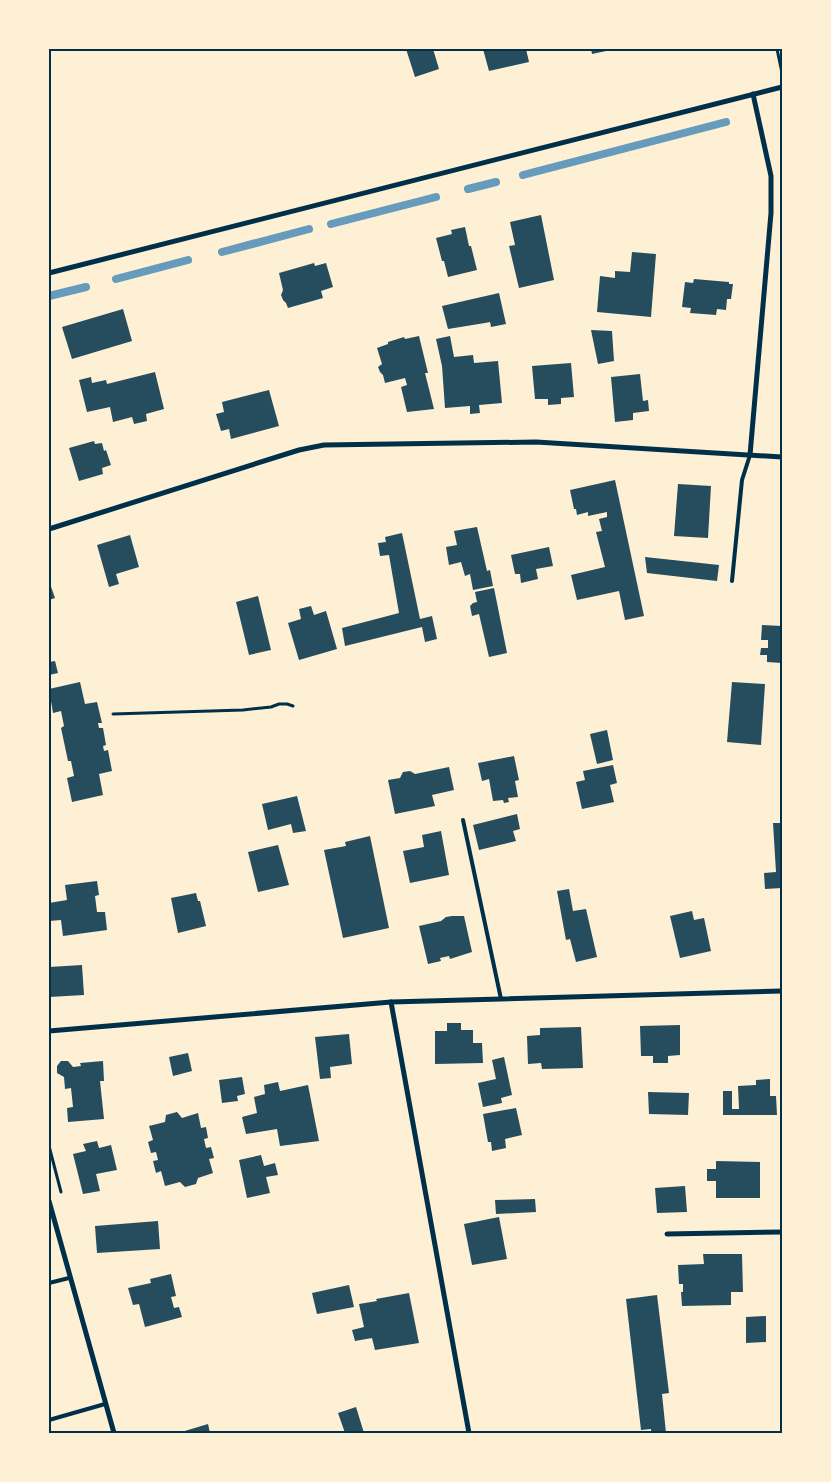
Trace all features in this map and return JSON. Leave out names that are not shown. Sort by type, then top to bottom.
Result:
[{"type":"street","points":[[49,273],[782,86]]},
{"type":"street","points":[[750,455],[771,213],[771,176],[753,94]]},
{"type":"street","points":[[49,529],[299,450],[324,445],[536,442],[782,457]]},
{"type":"street","points":[[49,1031],[391,1002],[782,991]]},
{"type":"street","points":[[391,1002],[469,1433]]},
{"type":"street","points":[[49,1201],[69,1278],[114,1433]]},
{"type":"street","points":[[667,1234],[782,1232]]},
{"type":"lane","points":[[732,581],[742,480],[750,455]]},
{"type":"lane","points":[[463,820],[501,999]]},
{"type":"lane","points":[[49,1284],[69,1278]]},
{"type":"lane","points":[[49,1420],[105,1404]]},
{"type":"path","points":[[778,49],[782,74]]},
{"type":"path","points":[[112,714],[243,710],[271,707],[279,704],[293,706]]},
{"type":"building","points":[[406,49],[433,49],[439,69],[415,77]]},
{"type":"building","points":[[483,49],[526,49],[529,62],[489,71]]},
{"type":"building","points":[[591,49],[611,49],[611,50],[592,54]]},
{"type":"building","points":[[541,215],[554,280],[519,288],[509,246],[515,245],[510,222]]},
{"type":"building","points":[[465,227],[477,270],[448,277],[436,238],[452,234],[451,230]]},
{"type":"building","points":[[632,252],[656,254],[651,317],[597,312],[600,276],[615,278],[615,271],[630,272]]},
{"type":"building","points":[[314,263],[315,266],[326,263],[333,287],[321,291],[323,298],[288,308],[281,295],[283,290],[279,273]]},
{"type":"building","points":[[694,279],[733,284],[731,299],[727,299],[726,310],[717,309],[716,315],[690,313],[691,308],[682,307],[685,282],[693,283]]},
{"type":"building","points":[[499,293],[506,324],[491,327],[490,322],[448,329],[442,306]]},
{"type":"building","points":[[123,309],[132,341],[72,359],[62,327]]},
{"type":"building","points":[[591,330],[612,331],[614,361],[598,364]]},
{"type":"building","points":[[419,336],[428,373],[425,373],[434,409],[407,412],[401,387],[407,385],[405,378],[385,383],[378,367],[382,364],[377,348],[404,337],[405,339]]},
{"type":"building","points":[[450,336],[454,357],[473,355],[474,363],[498,361],[502,403],[479,405],[480,413],[470,414],[470,406],[445,408],[442,366],[436,339]]},
{"type":"building","points":[[571,363],[574,397],[561,398],[561,404],[548,405],[548,399],[535,399],[532,366]]},
{"type":"building","points":[[155,372],[164,409],[146,414],[147,421],[134,424],[132,417],[113,422],[110,407],[87,412],[79,380],[91,377],[92,383],[106,380],[107,384]]},
{"type":"building","points":[[640,374],[643,401],[648,400],[649,411],[633,413],[633,420],[615,422],[611,377]]},
{"type":"building","points":[[269,390],[279,426],[231,439],[229,429],[221,431],[216,414],[224,412],[222,402]]},
{"type":"building","points":[[94,441],[95,444],[102,443],[111,465],[102,468],[103,474],[79,481],[69,448]]},
{"type":"building","points":[[615,480],[644,616],[625,620],[619,591],[577,600],[571,575],[605,567],[596,532],[602,531],[599,519],[607,517],[607,512],[588,516],[588,512],[577,515],[570,490]]},
{"type":"building","points":[[678,484],[711,486],[708,538],[674,536]]},
{"type":"building","points":[[477,527],[487,571],[490,570],[493,586],[473,590],[470,574],[465,576],[461,562],[449,565],[446,547],[457,545],[454,531]]},
{"type":"building","points":[[402,533],[420,619],[432,616],[437,639],[425,642],[422,627],[345,646],[342,628],[399,613],[389,555],[380,556],[378,543],[386,542],[385,537]]},
{"type":"building","points":[[130,535],[139,567],[116,574],[119,584],[109,587],[97,545]]},
{"type":"building","points":[[549,547],[553,566],[536,569],[538,579],[521,583],[520,574],[515,574],[511,555]]},
{"type":"building","points":[[645,557],[719,565],[717,581],[647,573]]},
{"type":"building","points":[[49,581],[55,598],[49,600]]},
{"type":"building","points":[[494,588],[507,653],[489,657],[479,614],[472,616],[470,606],[477,602],[475,592]]},
{"type":"building","points":[[258,596],[271,650],[249,655],[236,602]]},
{"type":"building","points":[[311,606],[314,615],[326,611],[337,649],[299,660],[288,623],[301,619],[299,609]]},
{"type":"building","points":[[762,625],[782,626],[782,663],[767,662],[767,655],[760,655],[761,648],[768,648],[768,640],[761,640]]},
{"type":"building","points":[[55,661],[58,673],[49,675],[49,662]]},
{"type":"building","points":[[80,682],[85,704],[97,702],[102,723],[98,723],[99,728],[103,728],[106,745],[103,746],[104,751],[108,750],[112,771],[99,774],[103,795],[72,802],[67,778],[74,776],[71,761],[68,761],[61,728],[64,726],[61,711],[53,713],[49,689]]},
{"type":"building","points":[[732,682],[765,684],[761,745],[727,742]]},
{"type":"building","points":[[607,730],[613,760],[597,764],[590,734]]},
{"type":"building","points":[[514,756],[519,780],[515,781],[518,797],[508,798],[509,802],[504,803],[503,800],[493,801],[489,779],[482,781],[478,763]]},
{"type":"building","points":[[613,765],[617,783],[610,785],[614,802],[582,809],[576,782],[585,780],[583,771]]},
{"type":"building","points":[[449,767],[454,790],[432,795],[435,806],[395,814],[388,780],[400,778],[403,772],[410,771],[415,774]]},
{"type":"building","points":[[297,796],[306,831],[293,833],[291,824],[268,830],[262,804]]},
{"type":"building","points":[[517,814],[520,829],[513,831],[516,841],[479,850],[473,825]]},
{"type":"building","points":[[773,823],[782,823],[782,888],[765,889],[764,873],[776,872]]},
{"type":"building","points":[[441,831],[449,875],[410,883],[403,851],[424,847],[422,835]]},
{"type":"building","points":[[370,836],[389,928],[343,938],[324,850],[346,846],[345,842]]},
{"type":"building","points":[[278,845],[289,885],[258,892],[248,852]]},
{"type":"building","points":[[97,881],[99,895],[95,896],[97,912],[105,912],[107,930],[63,936],[61,920],[49,921],[49,903],[67,900],[65,885]]},
{"type":"building","points":[[569,889],[573,911],[586,909],[597,957],[576,962],[570,939],[566,940],[557,891]]},
{"type":"building","points":[[196,893],[198,901],[200,901],[206,926],[178,933],[171,898]]},
{"type":"building","points":[[692,911],[694,920],[704,918],[711,951],[680,958],[670,916]]},
{"type":"building","points":[[464,916],[472,952],[450,959],[449,956],[440,958],[441,961],[428,964],[419,926],[441,921],[446,917]]},
{"type":"building","points":[[82,965],[84,995],[49,997],[49,967]]},
{"type":"building","points":[[447,1023],[461,1023],[461,1030],[473,1030],[473,1043],[482,1043],[483,1063],[435,1064],[435,1031],[447,1031]]},
{"type":"building","points":[[680,1025],[680,1055],[668,1056],[668,1063],[653,1063],[653,1056],[641,1056],[640,1026]]},
{"type":"building","points":[[581,1027],[583,1068],[542,1069],[541,1063],[528,1064],[527,1036],[540,1035],[540,1028]]},
{"type":"building","points":[[349,1034],[352,1064],[330,1067],[331,1078],[320,1079],[315,1037]]},
{"type":"building","points":[[188,1053],[192,1071],[173,1076],[169,1057]]},
{"type":"building","points":[[504,1057],[512,1095],[501,1098],[502,1103],[483,1107],[478,1083],[496,1079],[492,1060]]},
{"type":"building","points":[[61,1061],[68,1061],[73,1067],[81,1066],[80,1063],[103,1061],[104,1081],[100,1081],[104,1119],[68,1122],[67,1108],[73,1107],[71,1088],[65,1089],[64,1077],[57,1073],[57,1066]]},
{"type":"building","points":[[242,1077],[245,1094],[237,1096],[238,1101],[222,1103],[219,1080]]},
{"type":"building","points":[[770,1079],[770,1096],[776,1096],[777,1115],[723,1115],[723,1091],[732,1091],[732,1109],[739,1109],[738,1086],[756,1085],[756,1080]]},
{"type":"building","points":[[278,1082],[280,1091],[308,1085],[319,1141],[280,1146],[277,1129],[246,1134],[242,1117],[257,1113],[254,1097],[265,1094],[264,1085]]},
{"type":"building","points":[[648,1092],[689,1093],[688,1115],[649,1114]]},
{"type":"building","points":[[516,1108],[522,1135],[505,1139],[506,1148],[492,1151],[491,1142],[488,1142],[483,1114]]},
{"type":"building","points":[[177,1112],[182,1118],[198,1113],[201,1128],[206,1127],[208,1138],[204,1139],[206,1148],[211,1147],[214,1158],[209,1159],[213,1173],[198,1178],[196,1184],[185,1187],[180,1182],[165,1186],[161,1171],[156,1173],[153,1161],[158,1160],[156,1152],[151,1153],[148,1142],[153,1140],[149,1126],[165,1122],[166,1115]]},
{"type":"building","points":[[97,1141],[99,1148],[111,1145],[117,1170],[96,1174],[100,1191],[83,1194],[73,1154],[86,1151],[83,1144]]},
{"type":"building","points":[[261,1155],[264,1166],[275,1163],[278,1175],[266,1177],[270,1193],[247,1198],[239,1160]]},
{"type":"building","points":[[716,1161],[760,1162],[760,1198],[716,1198],[716,1181],[707,1181],[707,1169],[716,1169]]},
{"type":"building","points":[[685,1186],[687,1212],[657,1213],[655,1188]]},
{"type":"building","points":[[535,1199],[536,1212],[496,1214],[495,1200]]},
{"type":"building","points":[[499,1217],[507,1259],[472,1265],[464,1224]]},
{"type":"building","points":[[158,1221],[160,1249],[97,1253],[95,1226]]},
{"type":"building","points":[[703,1254],[742,1254],[743,1292],[731,1292],[731,1305],[682,1306],[681,1292],[683,1292],[683,1284],[679,1284],[678,1265],[704,1264]]},
{"type":"building","points":[[171,1274],[176,1296],[171,1297],[174,1308],[179,1307],[182,1317],[145,1327],[139,1304],[133,1305],[128,1288],[151,1283],[150,1279]]},
{"type":"building","points":[[349,1285],[354,1307],[317,1314],[312,1293]]},
{"type":"building","points":[[409,1293],[419,1343],[375,1350],[372,1338],[355,1341],[352,1330],[364,1327],[359,1304]]},
{"type":"building","points":[[657,1295],[669,1393],[662,1394],[666,1433],[651,1433],[651,1429],[641,1430],[626,1299]]},
{"type":"building","points":[[766,1316],[766,1342],[746,1343],[746,1317]]},
{"type":"building","points":[[356,1407],[364,1433],[345,1433],[338,1413]]},
{"type":"building","points":[[208,1424],[210,1433],[178,1433]]},
{"type":"waterway","points":[[523,175],[726,122]]},
{"type":"waterway","points":[[468,189],[496,182]]},
{"type":"waterway","points":[[331,224],[436,197]]},
{"type":"waterway","points":[[222,252],[309,229]]},
{"type":"waterway","points":[[116,279],[188,260]]},
{"type":"waterway","points":[[49,296],[86,287]]}]
